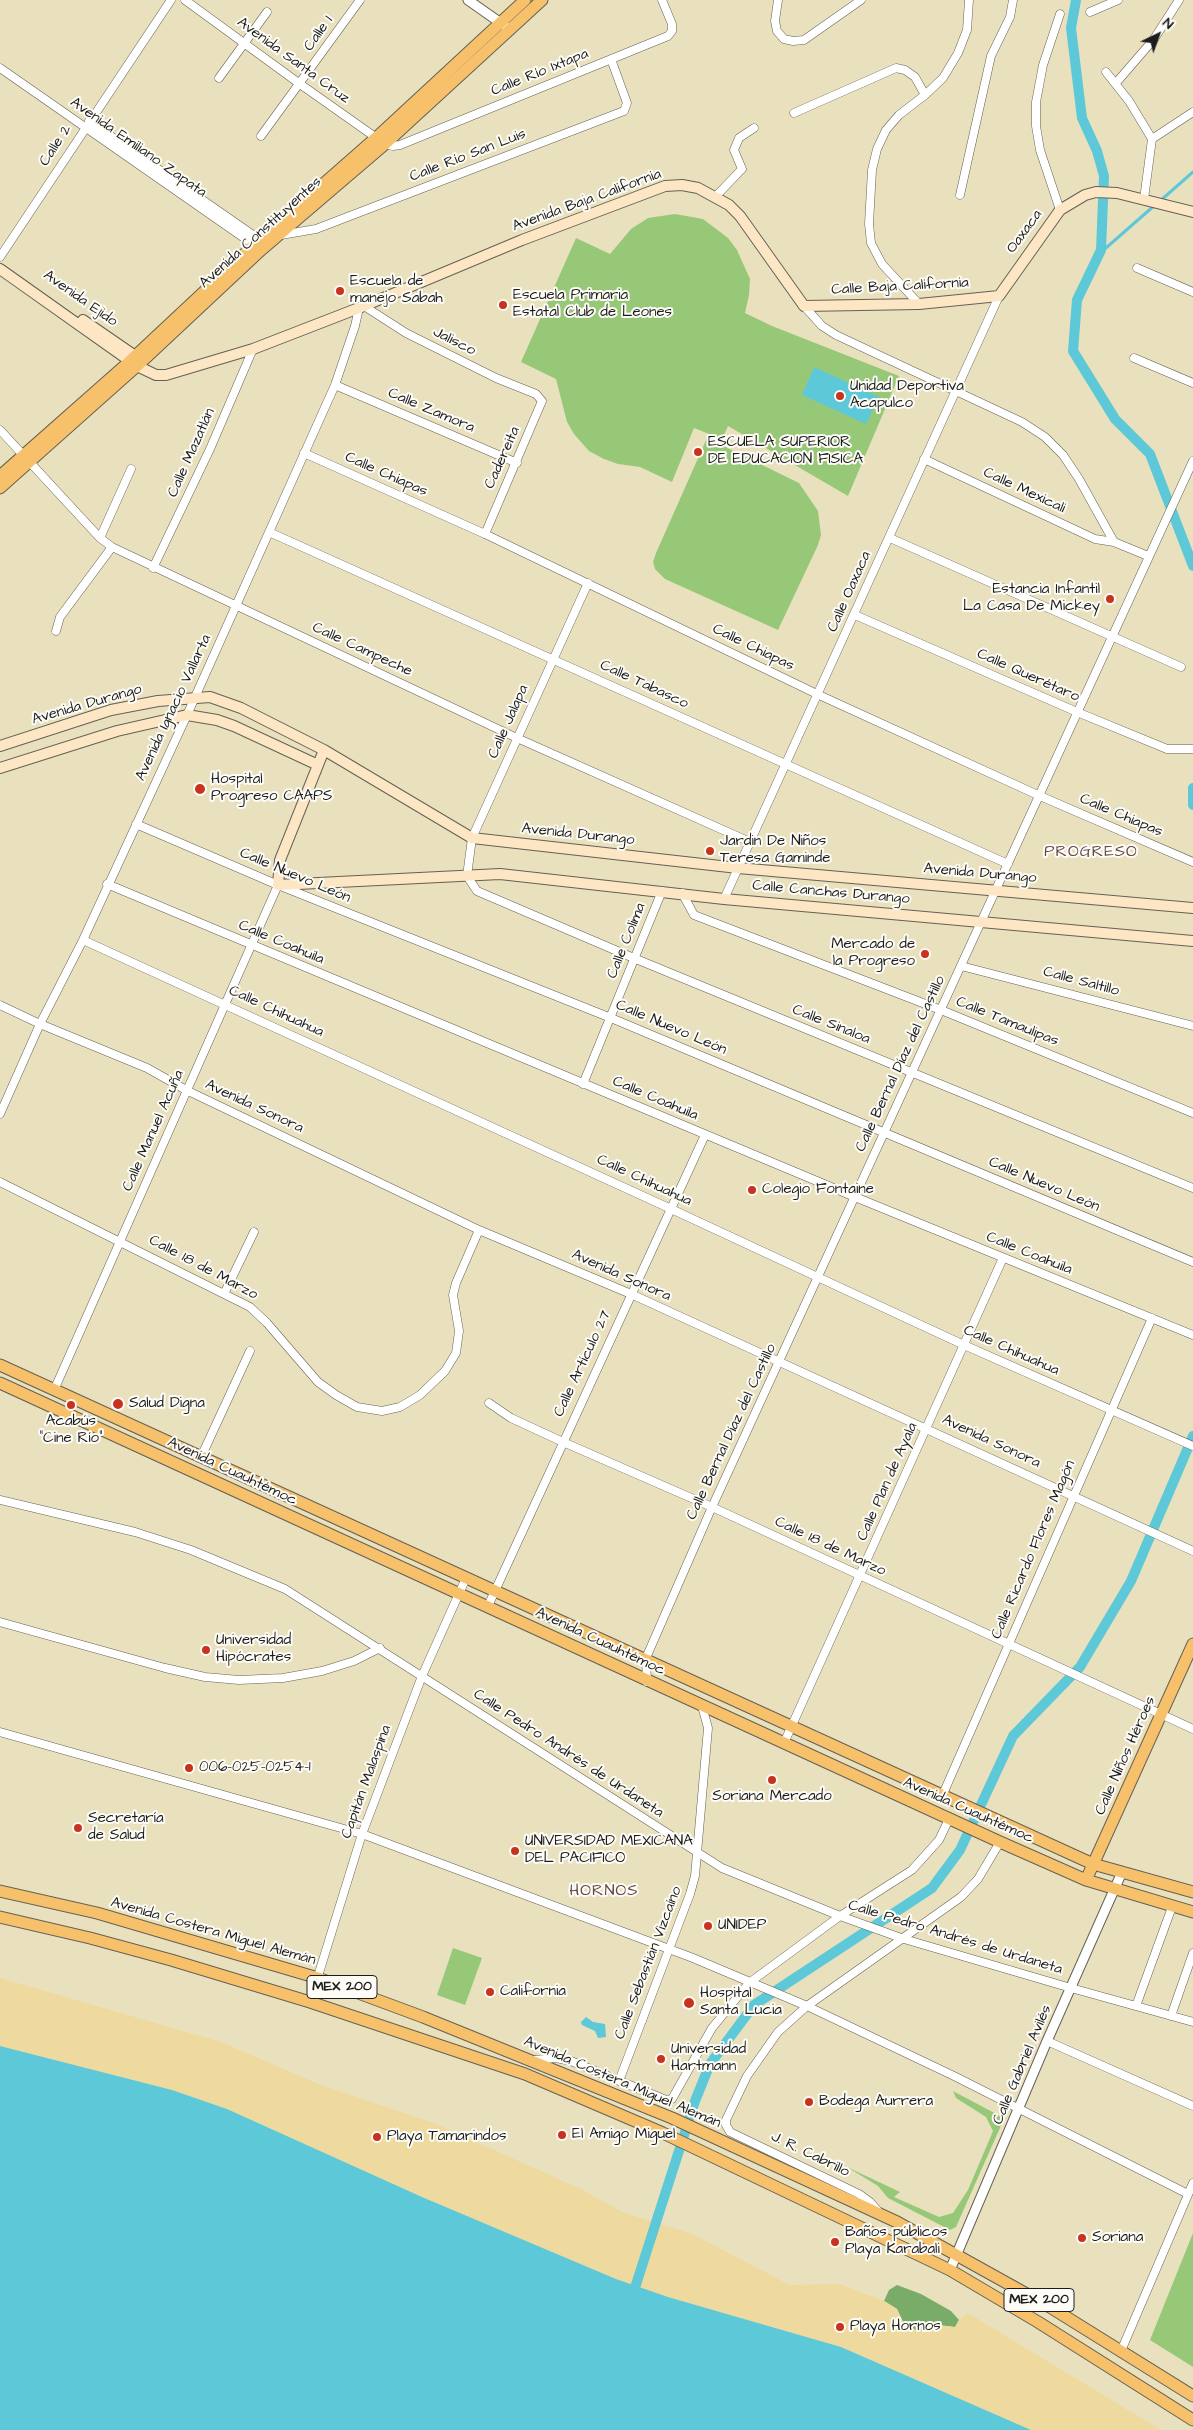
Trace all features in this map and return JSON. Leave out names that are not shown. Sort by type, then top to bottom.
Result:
[{"type":"main road","name":"Avenida Constituyentes","points":[[0,488],[26,459],[136,361],[265,241],[381,140],[504,26],[525,0]]},
{"type":"main road","name":"Avenida Constituyentes","points":[[504,26],[542,0]]},
{"type":"main road","name":"Avenida Baja California","points":[[136,361],[149,372],[166,375],[252,349],[361,307],[522,240],[665,186],[682,185],[698,188],[716,196],[740,216],[804,306]]},
{"type":"main road","name":"Oaxaca","points":[[999,296],[1060,210],[1084,195],[1096,192],[1117,193],[1148,200]]},
{"type":"main road","points":[[1148,200],[1192,211]]},
{"type":"main road","name":"Avenida Ejido","points":[[0,262],[136,361]]},
{"type":"main road","name":"Avenida Ejido","points":[[0,270],[136,361]]},
{"type":"main road","name":"Calle Baja California","points":[[804,306],[919,304],[999,296]]},
{"type":"main road","name":"Avenida Constituyentes","points":[[0,476],[26,459]]},
{"type":"main road","name":"Avenida Durango","points":[[0,746],[111,710],[158,701],[195,697],[223,700],[324,750],[472,838],[738,868],[1193,908]]},
{"type":"main road","points":[[0,768],[117,731],[187,715],[217,720],[234,726],[318,765]]},
{"type":"main road","points":[[324,750],[280,860],[278,886],[467,876]]},
{"type":"main road","name":"Calle Canchas Durango","points":[[467,876],[500,874],[724,899],[1193,941]]},
{"type":"main road","name":"Avenida Cuauhtémoc","points":[[0,1364],[1093,1864],[1193,1892]]},
{"type":"main road","name":"Avenida Cuauhtémoc","points":[[0,1383],[979,1833],[1086,1880],[1193,1912]]},
{"type":"main road","name":"Calle Niños Héroes","points":[[1086,1880],[1193,1644]]},
{"type":"main road","name":"Avenida Costera Miguel Alemán","points":[[0,1891],[97,1913],[318,1978],[423,2017],[672,2118],[880,2214],[958,2255],[1050,2306],[1193,2396]]},
{"type":"main road","name":"Avenida Costera Miguel Alemán","points":[[0,1917],[90,1938],[310,2002],[525,2074],[663,2133],[950,2270],[1193,2420]]},
{"type":"street","name":"Calle 2","points":[[0,257],[171,0]]},
{"type":"street","name":"Avenida Santa Cruz","points":[[186,0],[300,84],[381,140]]},
{"type":"street","name":"Calle 1","points":[[261,136],[360,0]]},
{"type":"street","points":[[468,0],[504,26]]},
{"type":"street","name":"Calle Río Ixtapa","points":[[381,140],[400,145],[668,36],[672,31],[672,24],[662,0]]},
{"type":"street","points":[[778,0],[775,21],[777,31],[784,39],[793,41],[804,40],[860,0]]},
{"type":"street","points":[[919,304],[882,264],[871,243],[868,224],[872,170],[877,149],[886,130],[899,115],[926,95],[943,78],[958,53],[967,30],[970,0]]},
{"type":"street","points":[[960,195],[991,56],[1010,17],[1013,0]]},
{"type":"street","points":[[1090,12],[1118,0]]},
{"type":"street","points":[[1116,83],[1154,39],[1178,0]]},
{"type":"street","points":[[218,78],[267,12]]},
{"type":"street","points":[[1060,14],[1043,65],[1036,102],[1036,126],[1040,150],[1060,210]]},
{"type":"street","name":"Calle Río San Luis","points":[[265,241],[316,229],[624,111],[627,104],[611,59]]},
{"type":"street","name":"Avenida Emiliano Zapata","points":[[0,68],[265,241]]},
{"type":"street","points":[[794,114],[896,68],[905,70],[914,77],[926,95]]},
{"type":"street","points":[[1106,72],[1116,83],[1152,139],[1148,200]]},
{"type":"street","points":[[1152,139],[1193,112]]},
{"type":"street","points":[[716,196],[742,169],[734,150],[739,138],[754,128]]},
{"type":"street","points":[[1137,268],[1193,292]]},
{"type":"street","name":"Calle Oaxaca","points":[[724,899],[819,695],[999,296]]},
{"type":"street","name":"Avenida Baja California","points":[[804,306],[822,326],[836,335],[1022,422],[1045,437],[1063,455],[1079,479],[1114,542]]},
{"type":"street","name":"Avenida Ignacio Vallarta","points":[[0,1114],[40,1024],[83,940],[187,715],[335,385],[361,307]]},
{"type":"street","name":"Jalisco","points":[[361,307],[454,358],[536,394]]},
{"type":"street","name":"Calle Mazatlán","points":[[153,568],[210,449],[252,349]]},
{"type":"street","points":[[1134,358],[1193,384]]},
{"type":"street","name":"Calle Zamora","points":[[335,385],[517,463]]},
{"type":"street","name":"Cadereita","points":[[485,534],[541,406],[542,401],[536,394]]},
{"type":"street","name":"Calle Campeche","points":[[0,430],[100,538],[112,547],[153,568],[517,738],[750,842]]},
{"type":"street","name":"Calle Chiapas","points":[[304,453],[485,534],[819,695],[1040,796],[1193,862]]},
{"type":"street","name":"Calle Mexicali","points":[[924,459],[1095,539],[1114,542]]},
{"type":"street","name":"Calle Bernal Díaz del Castillo","points":[[647,1682],[646,1658],[712,1507],[1193,461]]},
{"type":"street","points":[[100,538],[131,469]]},
{"type":"street","name":"Calle Tabasco","points":[[269,532],[554,658],[786,765],[1008,864]]},
{"type":"street","points":[[890,538],[1181,666]]},
{"type":"street","points":[[1114,542],[1148,556]]},
{"type":"street","points":[[56,631],[60,617],[112,547]]},
{"type":"street","name":"Calle Jalapa","points":[[467,876],[472,838],[588,583]]},
{"type":"street","name":"Calle Querétaro","points":[[855,615],[1077,712],[1167,749],[1193,749]]},
{"type":"street","name":"Calle Nuevo León","points":[[136,824],[278,886],[611,1018],[1193,1262]]},
{"type":"street","name":"Calle Sinaloa","points":[[467,876],[477,891],[636,959],[1193,1188]]},
{"type":"street","name":"Calle Coahuila","points":[[108,884],[855,1198],[1193,1335]]},
{"type":"street","name":"Calle Manuel Acuña","points":[[55,1388],[278,886]]},
{"type":"street","name":"Calle Colima","points":[[583,1084],[636,959],[662,891]]},
{"type":"street","name":"Calle Tamaulipas","points":[[682,893],[694,916],[941,1010],[1193,1113]]},
{"type":"street","name":"Calle Chihuahua","points":[[83,940],[964,1345],[1193,1446]]},
{"type":"street","name":"Calle Saltillo","points":[[962,966],[1193,1026]]},
{"type":"street","name":"Avenida Sonora","points":[[0,1005],[40,1024],[148,1068],[186,1090],[480,1230],[631,1294],[1193,1550]]},
{"type":"street","name":"Calle Artículo 27","points":[[488,1606],[704,1135]]},
{"type":"street","name":"Calle 18 de Marzo","points":[[0,1182],[226,1292],[250,1307],[267,1323],[318,1382],[357,1407],[382,1411],[400,1407],[420,1395],[445,1371],[456,1353],[459,1331],[453,1295],[456,1283],[480,1230]]},
{"type":"street","points":[[226,1292],[254,1232]]},
{"type":"street","name":"Calle Plan de Ayala","points":[[784,1743],[1003,1258]]},
{"type":"street","name":"Calle Ricardo Flores Magón","points":[[943,1794],[1152,1318]]},
{"type":"street","points":[[202,1455],[250,1351]]},
{"type":"street","name":"Calle 18 de Marzo","points":[[489,1402],[511,1418],[712,1507],[860,1577],[1193,1728]]},
{"type":"street","name":"Calle Pedro Andrés de Urdaneta","points":[[0,1500],[135,1532],[191,1550],[286,1589],[722,1868],[854,1922],[900,1938],[1193,2022]]},
{"type":"street","name":"Capitán Malaspina","points":[[310,2002],[362,1834],[422,1676],[466,1578]]},
{"type":"street","points":[[0,1622],[165,1668],[205,1677],[239,1680],[284,1678],[322,1671],[354,1661],[380,1648]]},
{"type":"street","name":"Calle Sebastián Vizcaíno","points":[[619,2080],[690,1894],[699,1854],[708,1728],[702,1706]]},
{"type":"street","points":[[0,1732],[362,1834],[474,1874],[807,2006],[1020,2109],[1188,2194]]},
{"type":"street","points":[[530,2060],[556,2058],[572,2061],[666,2100],[672,2099],[712,2028],[752,1984],[840,1916],[912,1870],[953,1821]]},
{"type":"street","points":[[807,2006],[900,1938],[961,1897],[978,1878],[1000,1842]]},
{"type":"street","name":"Calle Gabriel Avilés","points":[[950,2270],[1020,2109],[1046,2041],[1122,1872]]},
{"type":"street","points":[[1136,2006],[1172,1907]]},
{"type":"street","points":[[1172,2016],[1193,1953]]},
{"type":"street","name":"J. R. Cabrillo","points":[[807,2006],[778,2032],[761,2053],[736,2097],[726,2120],[726,2126],[730,2132],[860,2194],[880,2214]]},
{"type":"street","points":[[1046,2041],[1193,2106]]},
{"type":"street","points":[[1121,2351],[1193,2183]]},
{"type":"green space","points":[[675,214],[703,219],[728,238],[737,250],[750,279],[745,313],[772,326],[899,376],[848,496],[728,426],[722,439],[694,428],[672,482],[640,467],[618,464],[604,459],[589,451],[574,434],[567,422],[556,379],[521,362],[576,238],[610,254],[631,229],[648,218]]},
{"type":"green space","points":[[707,438],[799,483],[818,511],[821,535],[818,545],[778,630],[665,579],[655,569],[653,562],[656,553]]},
{"type":"green space","points":[[453,1948],[482,1958],[465,2005],[437,1995]]},
{"type":"green space","points":[[953,2091],[1000,2116],[1003,2121],[956,2227],[950,2230],[888,2198],[878,2186],[847,2167],[900,2192],[894,2197],[939,2217],[953,2213],[968,2190],[993,2131],[986,2117],[956,2098]]},
{"type":"green space","points":[[1193,2233],[1193,2367],[1150,2340]]},
{"type":"green space","points":[[897,2285],[921,2294],[951,2311],[959,2320],[955,2327],[929,2324],[926,2329],[919,2332],[911,2328],[903,2322],[897,2309],[884,2301],[889,2290]]},
{"type":"sand","points":[[0,1978],[221,2042],[321,2085],[434,2123],[581,2189],[622,2212],[692,2234],[790,2285],[840,2284],[884,2301],[897,2309],[903,2322],[919,2332],[926,2329],[929,2324],[955,2327],[959,2320],[968,2313],[1161,2430],[1031,2430],[841,2347],[668,2297],[616,2279],[422,2197],[227,2109],[172,2090],[0,2046]]},
{"type":"water","name":"Unidad Deportiva Acapulco","points":[[814,367],[879,397],[866,424],[802,395]]},
{"type":"water","points":[[586,2017],[593,2022],[605,2024],[606,2037],[598,2038],[595,2031],[582,2025],[581,2022]]},
{"type":"water","points":[[0,2046],[172,2090],[227,2109],[422,2197],[616,2279],[668,2297],[841,2347],[1031,2430],[0,2430]]},
{"type":"waterway","points":[[1076,0],[1071,28],[1082,118],[1097,151],[1104,176],[1101,250],[1077,300],[1073,351],[1115,419],[1150,454],[1193,566]]},
{"type":"waterway","points":[[1160,201],[1193,172]]},
{"type":"waterway","points":[[1099,254],[1155,205]]},
{"type":"waterway","points":[[1193,788],[1193,805]]},
{"type":"waterway","points":[[632,2297],[695,2101],[710,2064],[754,2005],[932,1888],[960,1850],[1013,1736],[1080,1667],[1131,1581],[1193,1436]]},
{"type":"place","name":"Escuela de manejo Sabah","points":[[340,291]]},
{"type":"place","name":"Escuela Primaria Estatal Club de Leones","points":[[503,305]]},
{"type":"place","name":"Unidad Deportiva Acapulco","points":[[840,396]]},
{"type":"place","name":"ESCUELA SUPERIOR DE EDUCACION FISICA","points":[[698,452]]},
{"type":"place","name":"Estancia Infantil La Casa De Mickey","points":[[1110,599]]},
{"type":"place","name":"Hospital Progreso CAAPS","points":[[200,789]]},
{"type":"place","name":"Jardin De Niños Teresa Gaminde","points":[[710,851]]},
{"type":"place","name":"Mercado de la Progreso","points":[[925,954]]},
{"type":"place","name":"Colegio Fontaine","points":[[752,1190]]},
{"type":"place","name":"Salud Digna","points":[[118,1404]]},
{"type":"place","name":"Acabús \"Cine Río\"","points":[[71,1405]]},
{"type":"place","name":"Universidad Hipócrates","points":[[206,1650]]},
{"type":"place","name":"006-025-0254-1","points":[[189,1768]]},
{"type":"place","name":"Soriana Mercado","points":[[772,1780]]},
{"type":"place","name":"Secretaría de Salud","points":[[78,1828]]},
{"type":"place","name":"UNIVERSIDAD MEXICANA DEL PACIFICO","points":[[515,1851]]},
{"type":"place","name":"UNIDEP","points":[[708,1926]]},
{"type":"place","name":"California","points":[[490,1992]]},
{"type":"place","name":"Hospital Santa Lucia","points":[[689,2003]]},
{"type":"place","name":"Universidad Hartmann","points":[[661,2059]]},
{"type":"place","name":"Bodega Aurrera","points":[[809,2102]]},
{"type":"place","name":"El Amigo Miguel","points":[[562,2135]]},
{"type":"place","name":"Playa Tamarindos","points":[[377,2137]]},
{"type":"place","name":"Soriana","points":[[1082,2238]]},
{"type":"place","name":"Baños públicos Playa Karabali","points":[[835,2242]]},
{"type":"place","name":"Playa Hornos","points":[[840,2327]]},
{"type":"district","name":"PROGRESO","points":[[1091,853]]},
{"type":"district","name":"HORNOS","points":[[604,1892]]}]
